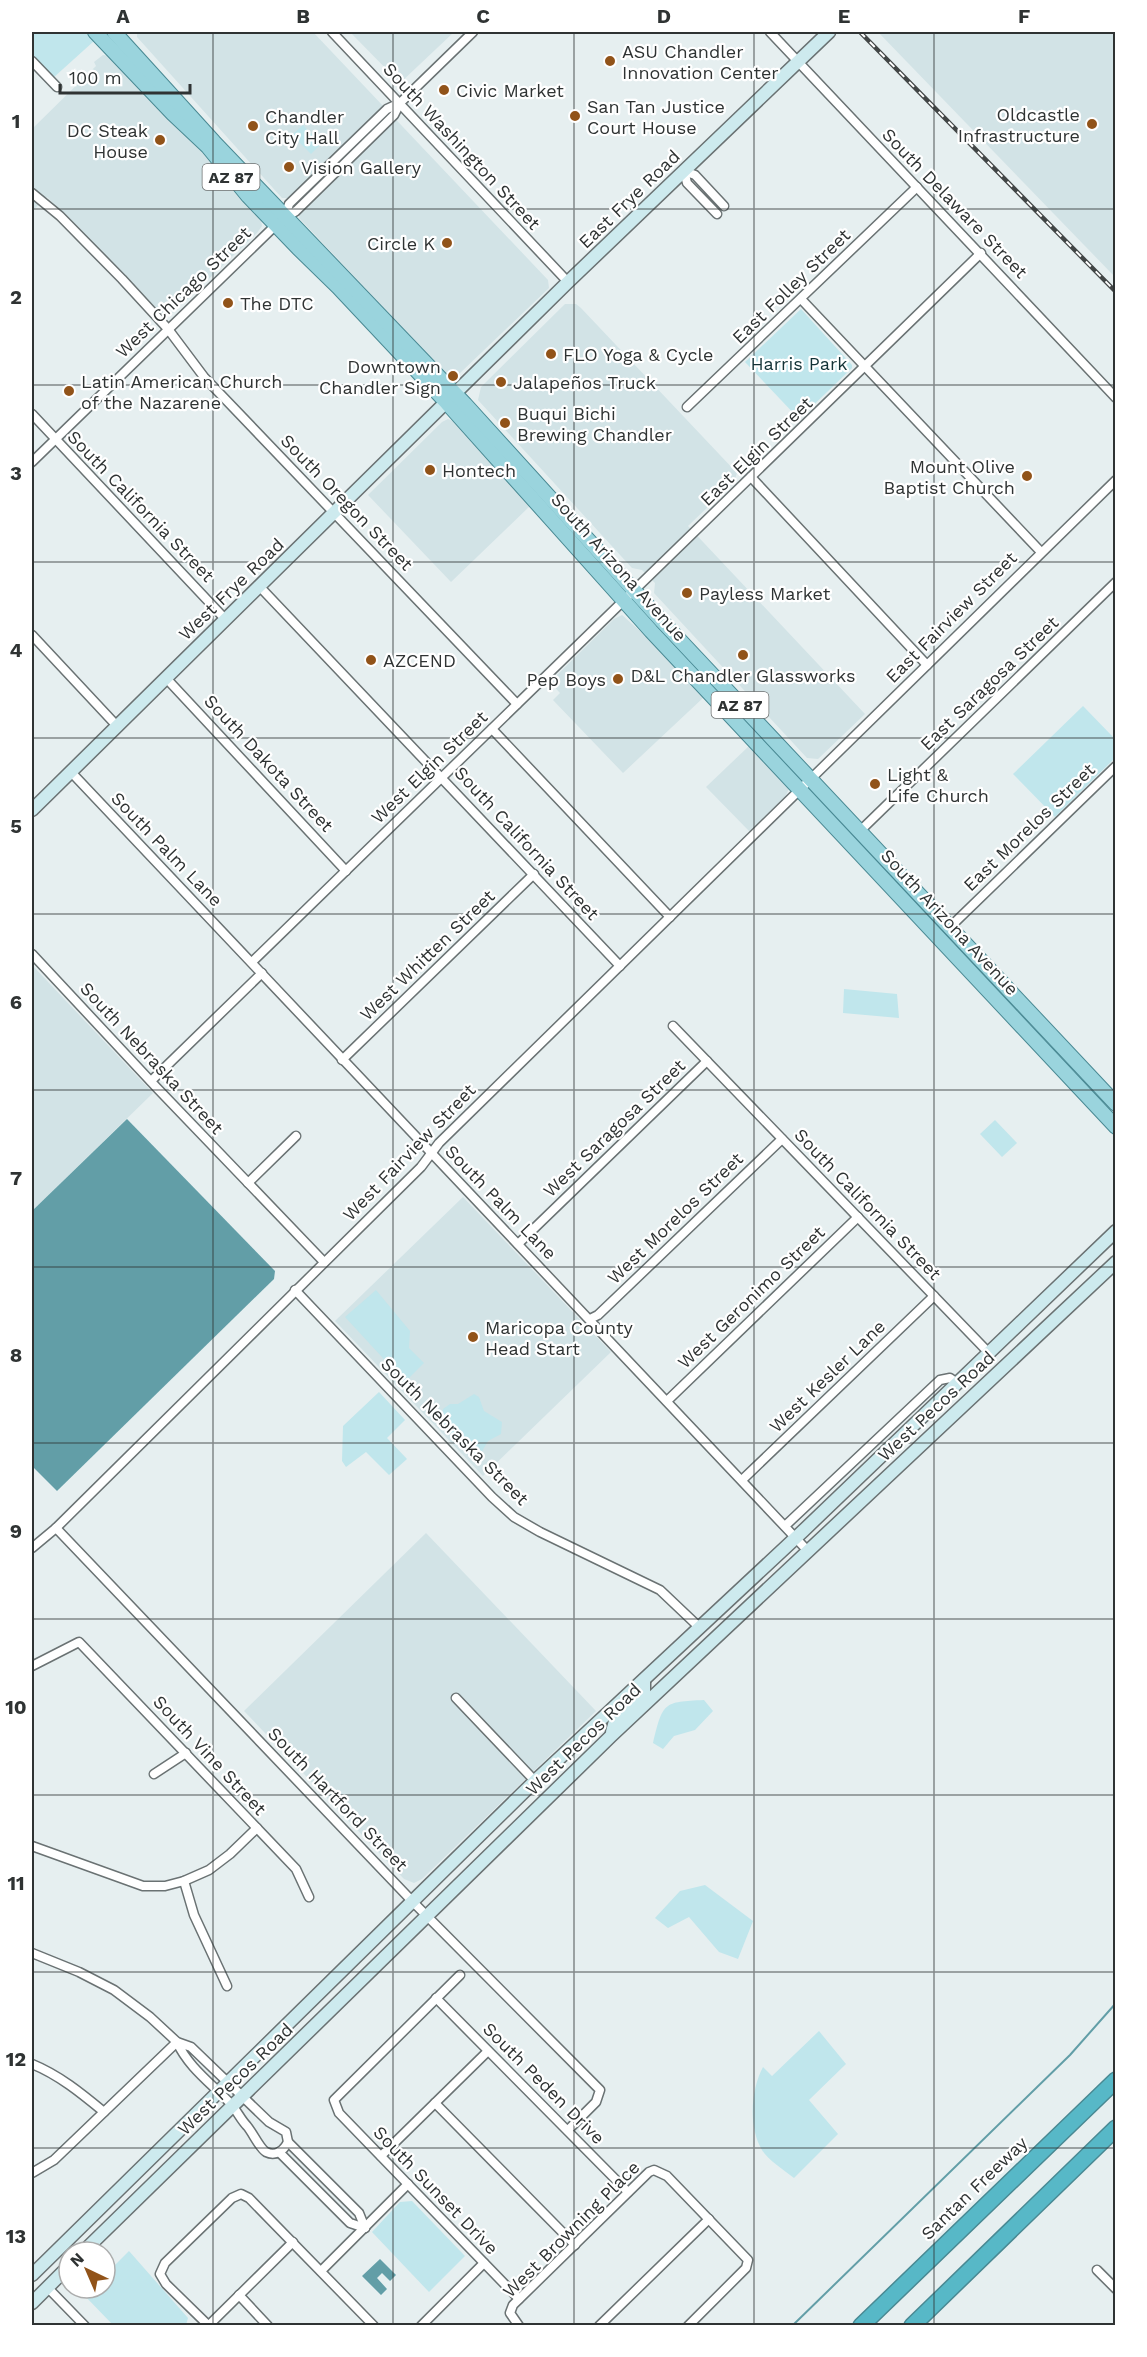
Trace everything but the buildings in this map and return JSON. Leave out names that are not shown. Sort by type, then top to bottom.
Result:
[{"type":"highway","name":"Santan Freeway","points":[[861,2325],[1112,2083]]},
{"type":"highway","points":[[912,2325],[1111,2133]]},
{"type":"main road","name":"East Frye Road","points":[[451,398],[568,282],[829,32]]},
{"type":"main road","name":"South Arizona Avenue","points":[[109,34],[167,108],[208,147],[237,184],[280,221],[451,398],[629,595],[805,784],[940,937],[1116,1127]]},
{"type":"main road","name":"West Frye Road","points":[[32,810],[451,398]]},
{"type":"main road","name":"South Arizona Avenue","points":[[805,784],[860,831],[1116,1104]]},
{"type":"main road","name":"West Pecos Road","points":[[32,2274],[535,1781],[796,1538],[1116,1231]]},
{"type":"main road","name":"West Pecos Road","points":[[96,2240],[611,1736],[1116,1262]]},
{"type":"main road","points":[[611,1736],[615,1722],[644,1692],[644,1680]]},
{"type":"main road","points":[[32,2303],[57,2278]]},
{"type":"street","name":"South Washington Street","points":[[332,32],[568,282]]},
{"type":"street","name":"West Chicago Street","points":[[32,462],[280,221],[296,210],[394,115],[400,103],[473,32]]},
{"type":"street","name":"South Delaware Street","points":[[770,32],[1116,398]]},
{"type":"street","points":[[32,61],[57,87]]},
{"type":"street","points":[[684,171],[696,176],[724,206]]},
{"type":"street","points":[[684,171],[687,183],[717,214]]},
{"type":"street","name":"East Folley Street","points":[[687,407],[916,188]]},
{"type":"street","name":"South Oregon Street","points":[[32,193],[60,216],[168,329],[204,377],[517,704]]},
{"type":"street","name":"East Elgin Street","points":[[629,595],[981,253]]},
{"type":"street","points":[[801,299],[1041,552]]},
{"type":"street","name":"South California Street","points":[[32,414],[226,620]]},
{"type":"street","points":[[752,477],[927,665]]},
{"type":"street","name":"East Fairview Street","points":[[805,784],[1116,480]]},
{"type":"street","name":"East Saragosa Street","points":[[860,831],[1116,582]]},
{"type":"street","name":"South California Street","points":[[260,587],[620,966]]},
{"type":"street","name":"West Elgin Street","points":[[252,962],[629,595]]},
{"type":"street","points":[[32,635],[117,726]]},
{"type":"street","name":"South Dakota Street","points":[[166,678],[346,871]]},
{"type":"street","points":[[492,729],[670,916]]},
{"type":"street","name":"East Morelos Street","points":[[940,937],[1116,766]]},
{"type":"street","name":"South Palm Lane","points":[[71,772],[807,1550]]},
{"type":"street","name":"West Fairview Street","points":[[32,1548],[56,1528],[324,1262],[431,1154],[439,1143],[805,784]]},
{"type":"street","name":"West Whitten Street","points":[[342,1060],[534,873]]},
{"type":"street","name":"South Nebraska Street","points":[[32,954],[324,1262]]},
{"type":"street","points":[[151,1081],[262,973]]},
{"type":"street","name":"South California Street","points":[[673,1026],[989,1353]]},
{"type":"street","name":"West Saragosa Street","points":[[518,1244],[707,1061]]},
{"type":"street","points":[[248,1183],[296,1136]]},
{"type":"street","name":"West Morelos Street","points":[[590,1319],[598,1315],[782,1139]]},
{"type":"street","name":"West Geronimo Street","points":[[667,1401],[858,1217]]},
{"type":"street","name":"South Nebraska Street","points":[[295,1290],[492,1497],[514,1517],[660,1590],[699,1627]]},
{"type":"street","name":"West Kesler Lane","points":[[742,1480],[934,1296]]},
{"type":"street","name":"West Pecos Road","points":[[785,1526],[940,1380],[950,1378],[957,1383]]},
{"type":"street","name":"South Hartford Street","points":[[56,1528],[426,1916],[600,2090],[596,2102],[568,2130]]},
{"type":"street","name":"South Vine Street","points":[[32,1666],[79,1642],[296,1869],[309,1897]]},
{"type":"street","points":[[456,1698],[535,1781]]},
{"type":"street","points":[[154,1774],[186,1753]]},
{"type":"street","points":[[32,1846],[143,1886],[165,1886],[209,1870],[257,1828]]},
{"type":"street","points":[[184,1881],[194,1915],[227,1986]]},
{"type":"street","points":[[32,1953],[80,1972],[114,1990],[150,2017],[177,2042],[191,2047],[223,2087],[261,2148],[266,2152],[279,2152],[350,2223],[365,2228]]},
{"type":"street","points":[[436,1998],[460,1975]]},
{"type":"street","name":"South Peden Drive","points":[[436,1998],[628,2192]]},
{"type":"street","name":"South Sunset Drive","points":[[436,1998],[334,2100],[339,2113],[519,2299]]},
{"type":"street","points":[[32,2173],[54,2160],[177,2042]]},
{"type":"street","points":[[381,2156],[488,2051]]},
{"type":"street","points":[[32,2064],[66,2082],[104,2112]]},
{"type":"street","points":[[223,2087],[242,2097],[269,2122],[286,2132],[288,2142],[359,2213],[365,2228]]},
{"type":"street","points":[[435,2103],[575,2245]]},
{"type":"street","points":[[279,2152],[288,2142]]},
{"type":"street","name":"West Browning Place","points":[[519,2325],[510,2313],[519,2299],[649,2172],[654,2170],[667,2176],[709,2218]]},
{"type":"street","points":[[321,2271],[408,2184]]},
{"type":"street","points":[[293,2242],[208,2325],[166,2284],[160,2274],[165,2263],[232,2198],[241,2194],[249,2198],[293,2242],[374,2325]]},
{"type":"street","points":[[599,2325],[709,2218],[748,2259],[746,2268],[688,2325]]},
{"type":"street","points":[[421,2325],[484,2263]]},
{"type":"street","points":[[1097,2270],[1116,2289]]},
{"type":"street","points":[[47,2288],[85,2325]]},
{"type":"street","points":[[239,2295],[268,2325]]},
{"type":"shaded area","points":[[137,32],[313,32],[548,280],[549,288],[458,375],[448,376],[299,218],[300,209],[289,198],[282,198],[137,37]]},
{"type":"shaded area","points":[[350,32],[454,32],[400,83]]},
{"type":"shaded area","points":[[878,32],[1115,32],[1115,277]]},
{"type":"shaded area","points":[[103,55],[110,56],[201,148],[228,183],[261,219],[262,226],[257,233],[167,317],[47,197],[32,211],[32,129],[96,66],[94,62]]},
{"type":"shaded area","points":[[565,304],[576,304],[581,308],[737,473],[734,482],[688,526],[865,714],[818,759],[807,758],[654,593],[655,583],[642,570],[632,568],[478,400],[481,387]]},
{"type":"shaded area","points":[[448,419],[457,423],[531,505],[451,582],[368,495],[442,422]]},
{"type":"shaded area","points":[[622,615],[659,648],[704,697],[623,773],[553,700],[560,693],[550,682],[614,619]]},
{"type":"shaded area","points":[[750,745],[789,789],[784,799],[750,832],[706,787]]},
{"type":"shaded area","points":[[32,965],[153,1093],[32,1211]]},
{"type":"shaded area","points":[[127,1119],[275,1271],[274,1279],[57,1491],[32,1466],[32,1211]]},
{"type":"shaded area","name":"Maricopa County Head Start","points":[[463,1197],[611,1352],[483,1476],[335,1321]]},
{"type":"shaded area","points":[[426,1533],[596,1711],[422,1879],[414,1883],[404,1879],[244,1711]]},
{"type":"shaded area","points":[[380,2259],[396,2275],[390,2281],[382,2273],[377,2278],[387,2289],[381,2295],[362,2276]]},
{"type":"green space","points":[[32,32],[104,32],[53,78],[32,55]]},
{"type":"green space","points":[[303,125],[321,144],[311,154],[292,135]]},
{"type":"green space","name":"Harris Park","points":[[801,309],[852,365],[852,368],[799,419],[745,362]]},
{"type":"green space","points":[[1083,706],[1115,739],[1115,758],[1055,817],[1013,774]]},
{"type":"green space","points":[[844,989],[897,994],[899,1018],[843,1013]]},
{"type":"green space","points":[[995,1120],[1017,1143],[1002,1157],[980,1134]]},
{"type":"green space","points":[[376,1290],[410,1331],[409,1348],[424,1363],[405,1382],[345,1317]]},
{"type":"green space","points":[[379,1392],[405,1420],[387,1438],[407,1459],[389,1475],[366,1452],[346,1467],[342,1461],[343,1426]]},
{"type":"green space","points":[[474,1394],[479,1397],[484,1411],[502,1422],[501,1434],[488,1441],[477,1460],[441,1423],[443,1409],[450,1404],[458,1404]]},
{"type":"green space","points":[[704,1700],[713,1711],[695,1730],[674,1736],[663,1749],[653,1743],[659,1719],[667,1707],[680,1702]]},
{"type":"green space","points":[[705,1885],[753,1921],[738,1959],[719,1952],[689,1917],[668,1928],[655,1918],[680,1891]]},
{"type":"green space","points":[[819,2031],[846,2064],[809,2100],[838,2134],[794,2178],[762,2150],[753,2119],[754,2097],[763,2067],[772,2076]]},
{"type":"green space","points":[[412,2201],[465,2256],[429,2292],[372,2232],[400,2202]]},
{"type":"green space","points":[[129,2251],[188,2318],[186,2325],[113,2325],[89,2300],[117,2300],[117,2263]]},
{"type":"waterway","points":[[792,2326],[1070,2055],[1116,2003]]},
{"type":"railway","points":[[860,32],[1116,292]]},
{"type":"place","name":"ASU Chandler Innovation Center","points":[[610,61]]},
{"type":"place","name":"Civic Market","points":[[444,90]]},
{"type":"place","name":"San Tan Justice Court House","points":[[575,116]]},
{"type":"place","name":"Oldcastle Infrastructure","points":[[1092,124]]},
{"type":"place","name":"Chandler City Hall","points":[[253,126]]},
{"type":"place","name":"DC Steak House","points":[[160,140]]},
{"type":"place","name":"Vision Gallery","points":[[289,167]]},
{"type":"place","name":"Circle K","points":[[447,243]]},
{"type":"place","name":"The DTC","points":[[228,303]]},
{"type":"place","name":"FLO Yoga & Cycle","points":[[551,354]]},
{"type":"place","name":"Downtown Chandler Sign","points":[[453,376]]},
{"type":"place","name":"Jalapeños Truck","points":[[501,382]]},
{"type":"place","name":"Latin American Church of the Nazarene","points":[[69,391]]},
{"type":"place","name":"Buqui Bichi Brewing Chandler","points":[[505,423]]},
{"type":"place","name":"Hontech","points":[[430,470]]},
{"type":"place","name":"Mount Olive Baptist Church","points":[[1027,476]]},
{"type":"place","name":"Payless Market","points":[[687,593]]},
{"type":"place","name":"D&L Chandler Glassworks","points":[[743,655]]},
{"type":"place","name":"AZCEND","points":[[371,660]]},
{"type":"place","name":"Pep Boys","points":[[618,679]]},
{"type":"place","name":"Light & Life Church","points":[[875,784]]},
{"type":"place","name":"Maricopa County Head Start","points":[[473,1337]]}]
